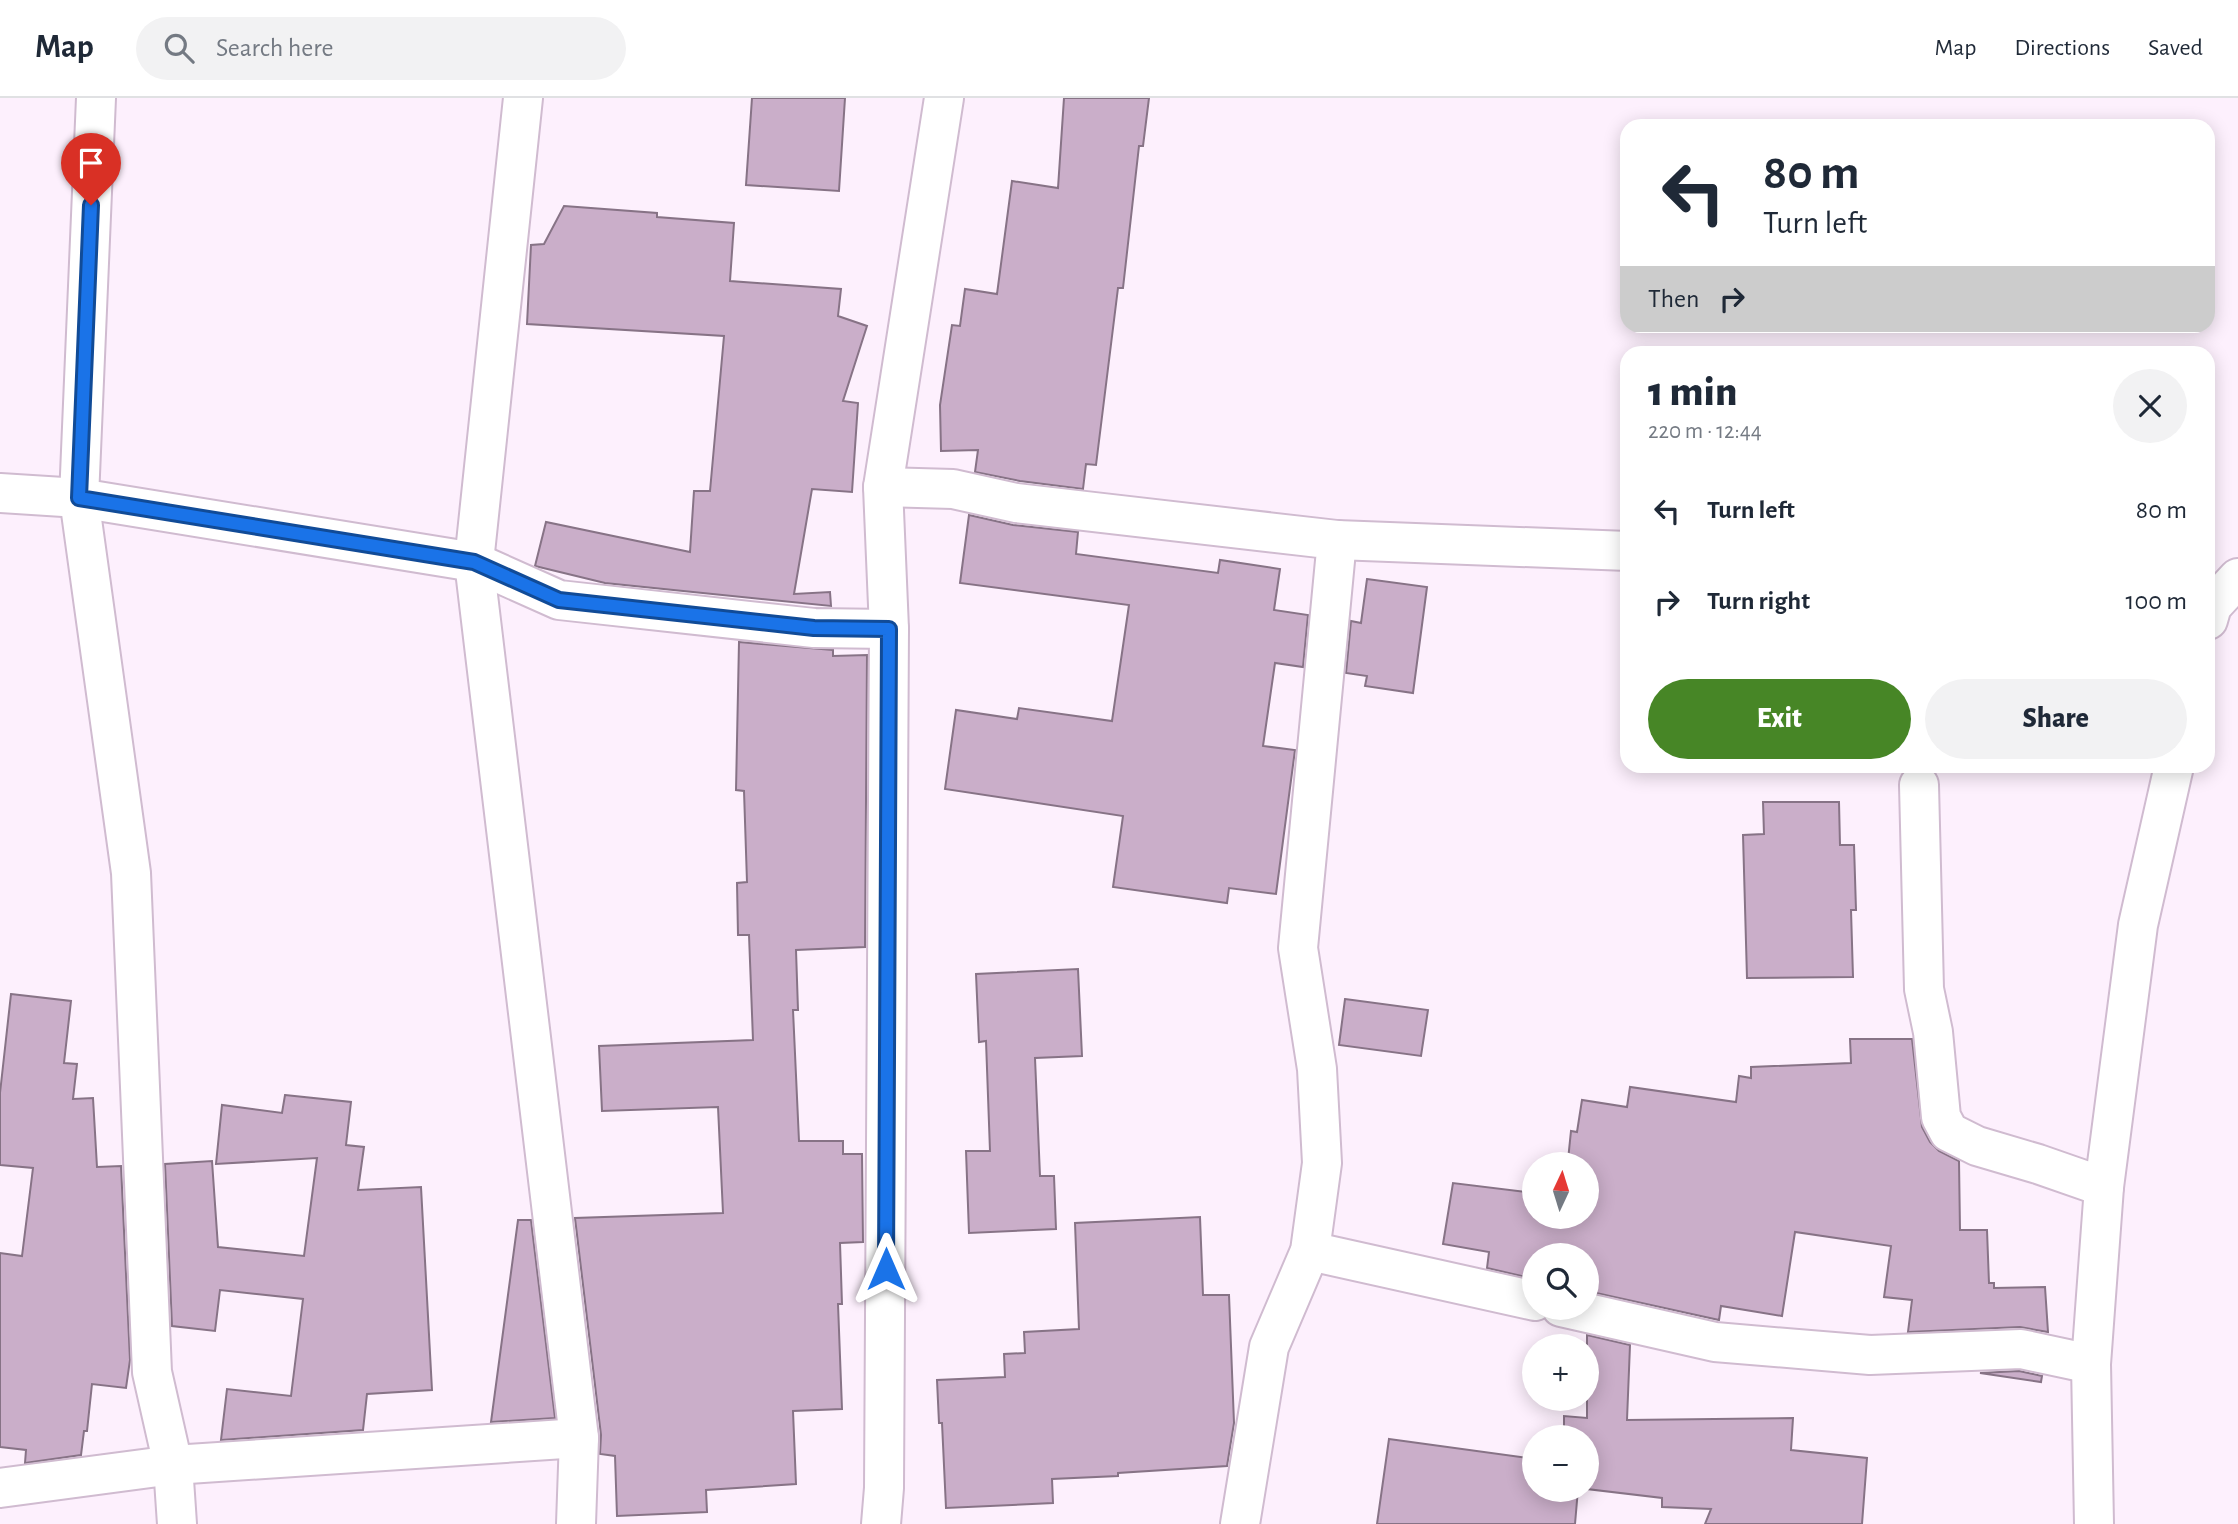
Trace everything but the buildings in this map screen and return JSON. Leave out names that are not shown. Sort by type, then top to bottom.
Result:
[{"type":"street","points":[[96,98],[79,498],[131,873],[152,1372],[173,1465],[177,1524]]},
{"type":"street","points":[[523,98],[474,562],[579,1438],[576,1524]]},
{"type":"street","points":[[881,1524],[884,1474],[889,629],[883,487],[944,98]]},
{"type":"street","points":[[883,487],[953,489],[1016,503],[1337,540],[1620,551]]},
{"type":"street","points":[[0,493],[79,498],[474,562],[559,600],[814,628],[889,629]]},
{"type":"street","points":[[1240,1524],[1269,1347],[1310,1251],[1322,1163],[1317,1069],[1298,948],[1337,540]]},
{"type":"street","points":[[2215,605],[2238,578]]},
{"type":"street","points":[[2094,1524],[2091,1364],[2104,1187],[2137,925],[2173,773]]},
{"type":"street","points":[[1919,785],[1924,989],[1933,1032],[1941,1117],[1949,1132],[1977,1146],[2104,1187]]},
{"type":"street","points":[[1310,1251],[1522,1298]]},
{"type":"street","points":[[1599,1316],[1715,1342],[1870,1355],[2021,1349],[2091,1364]]},
{"type":"street","points":[[0,1488],[173,1465],[579,1438]]},
{"type":"route","points":[[91,205],[79,498],[474,562],[559,600],[814,628],[889,629],[886,1269]]}]
